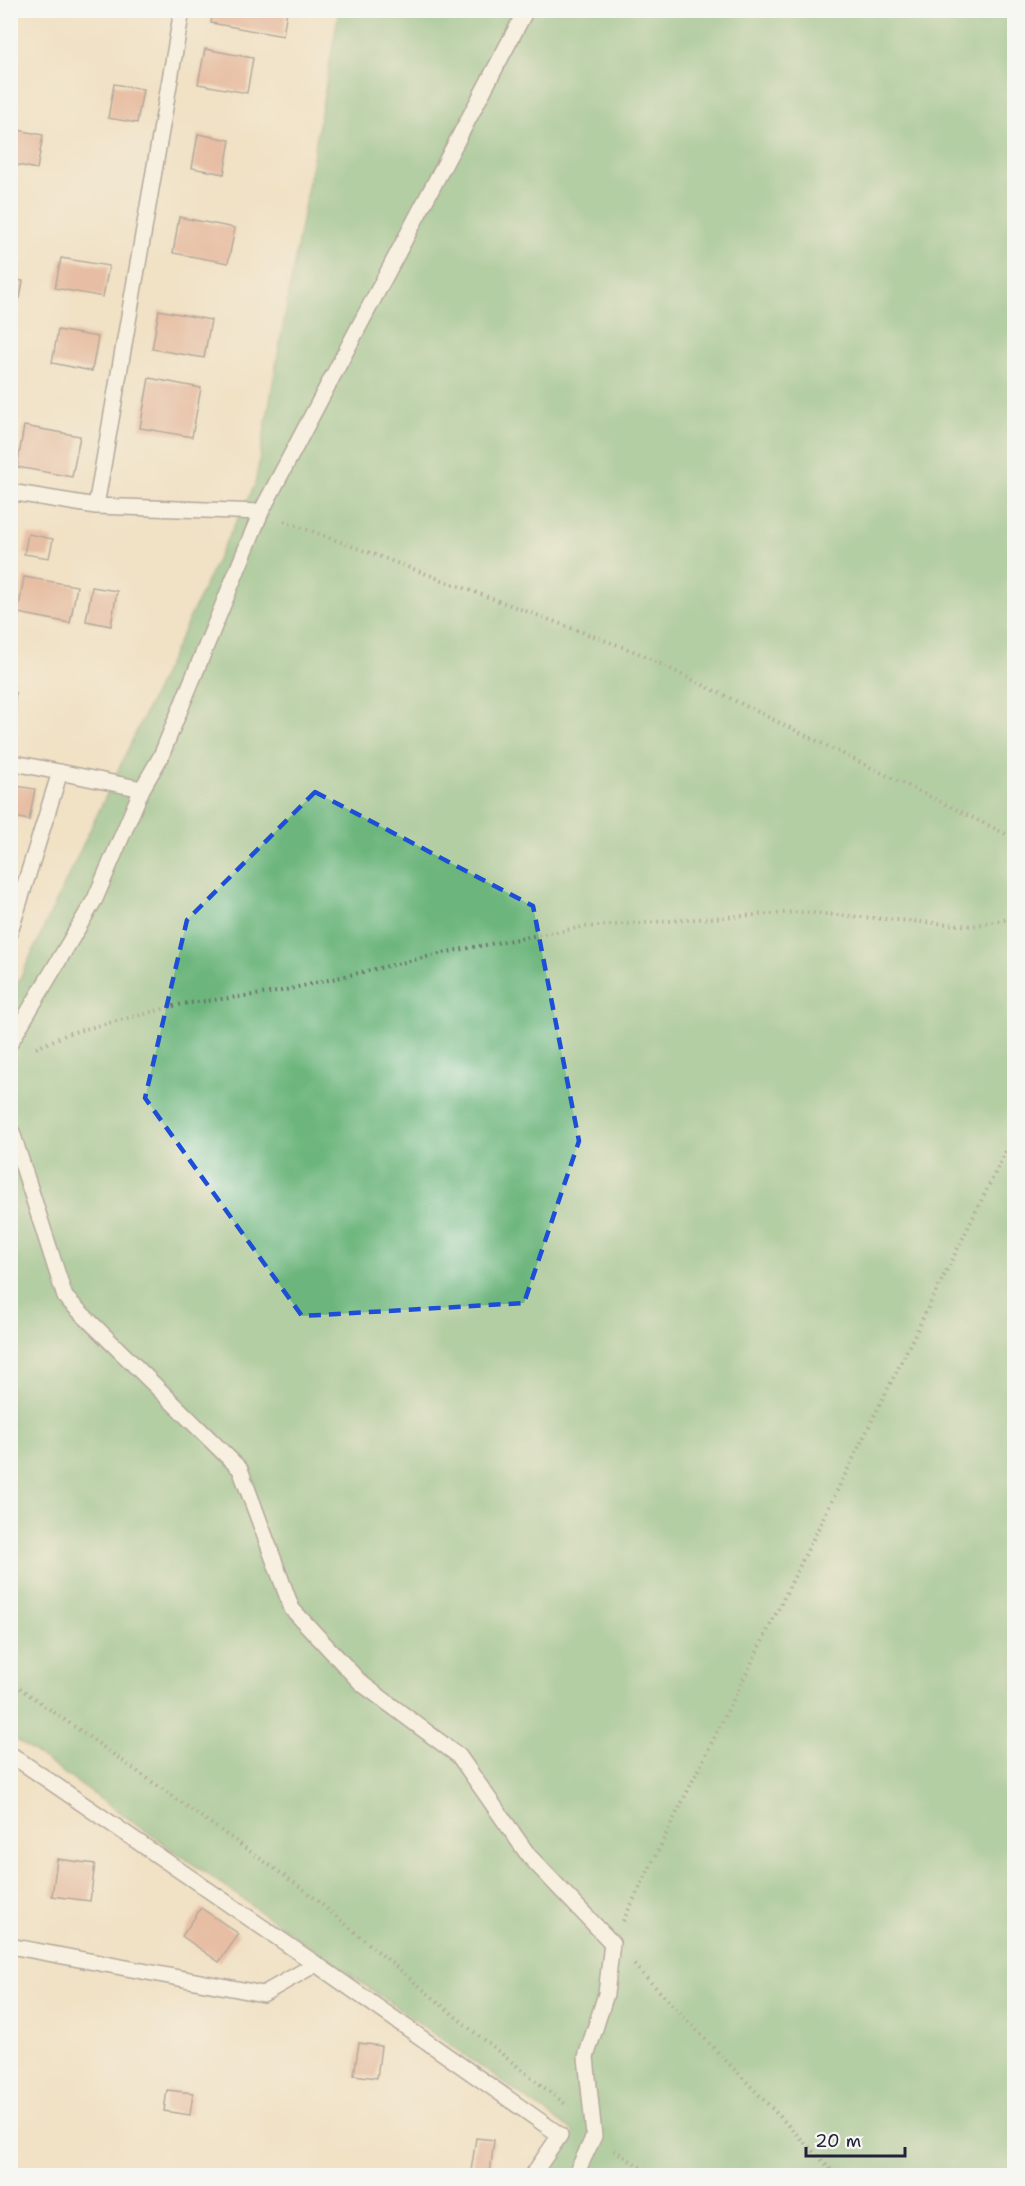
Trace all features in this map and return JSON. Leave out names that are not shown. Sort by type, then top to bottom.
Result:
[{"type":"lane","points":[[96,506],[183,10]]},
{"type":"lane","points":[[10,1043],[95,899],[142,789],[161,756],[261,512],[526,10]]},
{"type":"lane","points":[[10,492],[96,506],[261,512]]},
{"type":"lane","points":[[10,762],[142,789]]},
{"type":"lane","points":[[10,933],[60,772]]},
{"type":"lane","points":[[11,1131],[65,1297],[240,1469],[292,1609],[361,1683],[459,1756],[529,1856],[612,1943],[606,1994],[586,2057],[594,2136],[575,2175]]},
{"type":"lane","points":[[10,1754],[560,2135],[532,2175]]},
{"type":"lane","points":[[10,1946],[263,1994],[316,1964]]},
{"type":"path","points":[[261,512],[636,652],[1014,838]]},
{"type":"path","points":[[30,1050],[70,1033],[182,1004],[277,992],[452,951],[583,927],[799,912],[972,926],[1014,918]]},
{"type":"path","points":[[837,2175],[612,1943],[1014,1135]]},
{"type":"path","points":[[10,1681],[306,1891],[469,2028],[567,2106]]},
{"type":"path","points":[[594,2136],[649,2172],[669,2175]]},
{"type":"highlighted area","points":[[315,792],[533,906],[579,1141],[524,1303],[302,1316],[145,1098],[187,920]]},
{"type":"green space","points":[[339,11],[1014,11],[1014,2175],[545,2175],[575,2133],[11,1736],[11,998],[224,545],[255,485]]},
{"type":"building","points":[[213,10],[287,10],[283,36],[211,23]]},
{"type":"building","points":[[205,49],[253,58],[247,93],[198,84]]},
{"type":"building","points":[[114,84],[143,89],[137,123],[108,118]]},
{"type":"building","points":[[18,130],[43,135],[37,169],[13,164]]},
{"type":"building","points":[[198,134],[230,140],[224,174],[192,168]]},
{"type":"building","points":[[179,217],[235,228],[228,263],[173,253]]},
{"type":"building","points":[[61,258],[109,266],[103,297],[55,288]]},
{"type":"building","points":[[10,279],[23,281],[20,298],[10,296]]},
{"type":"building","points":[[159,310],[211,320],[204,358],[152,349]]},
{"type":"building","points":[[58,330],[98,337],[92,371],[52,363]]},
{"type":"building","points":[[149,378],[201,388],[192,437],[140,428]]},
{"type":"building","points":[[24,426],[80,436],[72,477],[17,467]]},
{"type":"building","points":[[28,534],[53,539],[49,558],[24,554]]},
{"type":"building","points":[[24,577],[77,586],[70,623],[18,613]]},
{"type":"building","points":[[92,587],[117,591],[111,626],[86,621]]},
{"type":"building","points":[[10,692],[16,693],[12,715],[10,715]]},
{"type":"building","points":[[10,785],[35,789],[29,820],[10,816]]},
{"type":"building","points":[[57,1859],[95,1864],[90,1901],[52,1896]]},
{"type":"building","points":[[201,1908],[239,1934],[219,1962],[182,1936]]},
{"type":"building","points":[[359,2043],[381,2046],[377,2078],[354,2075]]},
{"type":"building","points":[[167,2090],[193,2093],[190,2115],[164,2111]]},
{"type":"building","points":[[476,2138],[494,2140],[490,2174],[471,2171]]}]
